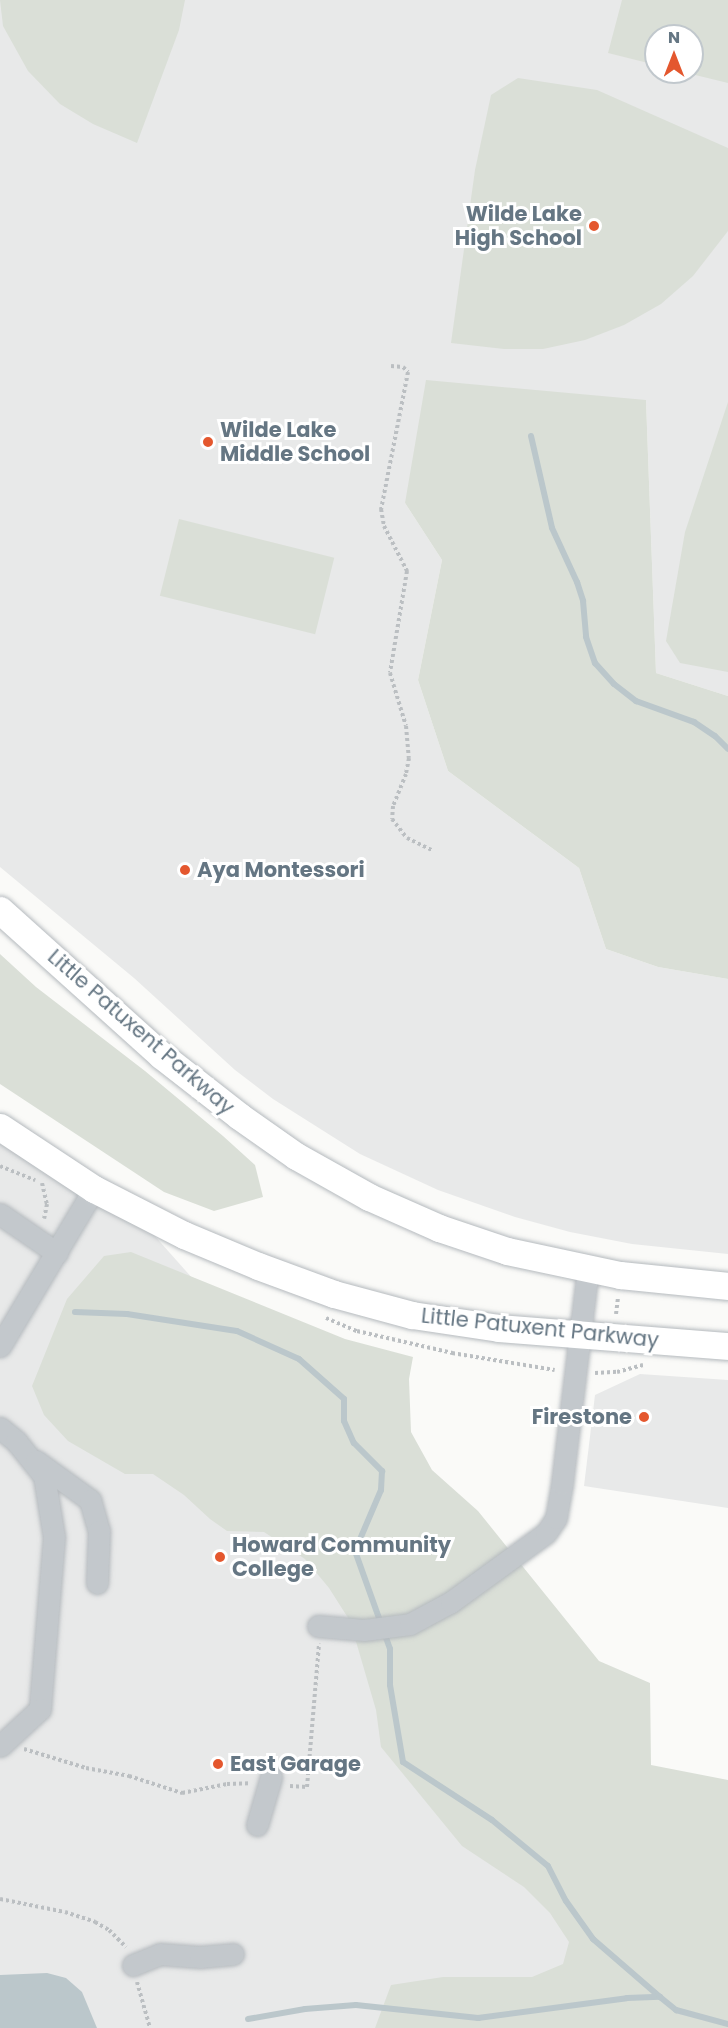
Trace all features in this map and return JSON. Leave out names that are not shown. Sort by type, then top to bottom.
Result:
[{"type":"main road","name":"Little Patuxent Parkway","points":[[0,910],[161,1055],[239,1116],[296,1156],[369,1197],[439,1228],[507,1251],[631,1276],[728,1286]]},
{"type":"main road","name":"Little Patuxent Parkway","points":[[0,1127],[94,1189],[184,1235],[334,1294],[411,1315],[499,1328],[728,1346]]},
{"type":"street","points":[[0,1346],[94,1189]]},
{"type":"street","points":[[0,1215],[57,1253]]},
{"type":"street","points":[[322,1626],[364,1630],[410,1624],[452,1602],[546,1533],[556,1518],[567,1449],[578,1335],[588,1269]]},
{"type":"street","points":[[0,1428],[31,1457],[44,1476],[54,1537],[40,1709],[2,1744]]},
{"type":"street","points":[[31,1457],[90,1500],[99,1531],[97,1583]]},
{"type":"street","points":[[257,1825],[270,1781]]},
{"type":"street","points":[[133,1965],[160,1954],[200,1957],[233,1954]]},
{"type":"path","points":[[391,366],[403,367],[408,372],[381,509],[384,526],[407,571],[390,673],[406,726],[409,758],[406,774],[393,806],[392,819],[407,838],[432,850]]},
{"type":"path","points":[[0,1166],[44,1183],[47,1204],[43,1220]]},
{"type":"path","points":[[615,1323],[618,1297]]},
{"type":"path","points":[[592,1373],[652,1366]]},
{"type":"path","points":[[2,1744],[86,1768],[129,1776],[182,1793],[234,1783],[270,1781],[307,1787],[322,1626]]},
{"type":"path","points":[[0,1899],[65,1912],[95,1922],[121,1941],[133,1965],[150,2028]]},
{"type":"shaded area","points":[[0,0],[728,0],[728,696],[656,673],[646,400],[405,503],[442,560],[418,680],[448,771],[579,868],[606,949],[658,967],[728,979],[728,1254],[632,1244],[570,1232],[515,1217],[438,1190],[360,1154],[273,1099],[235,1070],[134,978],[0,867]]},
{"type":"shaded area","points":[[0,0],[185,0],[179,30],[137,143],[93,124],[60,104],[28,71],[3,26]]},
{"type":"shaded area","points":[[622,0],[728,0],[728,83],[704,77],[704,24],[644,24],[644,62],[608,53]]},
{"type":"shaded area","points":[[518,78],[597,90],[728,148],[728,231],[693,276],[661,304],[624,325],[585,340],[543,349],[504,349],[451,343],[475,170],[491,95]]},
{"type":"shaded area","points":[[426,380],[646,400],[656,673],[728,696],[728,979],[658,967],[606,949],[579,868],[448,771],[418,680],[442,560],[405,503]]},
{"type":"shaded area","points":[[728,402],[728,672],[680,663],[666,641],[685,532]]},
{"type":"shaded area","points":[[179,519],[334,558],[315,634],[160,596]]},
{"type":"shaded area","points":[[0,954],[36,987],[145,1071],[255,1165],[263,1197],[214,1211],[164,1192],[0,1084]]},
{"type":"shaded area","name":"Howard Community College","points":[[0,1142],[153,1234],[728,1880],[728,2028],[0,2028]]},
{"type":"shaded area","points":[[131,1252],[345,1339],[413,1357],[409,1379],[411,1432],[432,1470],[478,1511],[599,1661],[650,1683],[651,1765],[728,1780],[728,2028],[375,2028],[391,1985],[443,1977],[532,1977],[563,1964],[569,1942],[550,1913],[524,1887],[462,1846],[381,1747],[376,1710],[350,1621],[329,1588],[305,1559],[264,1532],[227,1531],[184,1495],[153,1474],[125,1474],[68,1441],[44,1415],[32,1386],[67,1299],[104,1256]]},
{"type":"shaded area","points":[[640,1374],[728,1380],[728,1508],[584,1486],[595,1395]]},
{"type":"shaded area","points":[[47,1973],[66,1978],[82,1992],[97,2028],[0,2028],[0,1975]]},
{"type":"waterway","points":[[531,436],[552,528],[577,582],[583,601],[586,637],[595,663],[614,684],[636,701],[694,722],[715,736],[728,749]]},
{"type":"waterway","points":[[75,1312],[127,1314],[237,1331],[299,1359],[344,1399],[344,1421],[354,1443],[382,1471],[381,1490],[355,1551],[390,1649],[390,1685],[403,1762],[492,1820],[548,1866],[566,1901],[593,1939],[660,1997]]},
{"type":"waterway","points":[[248,2019],[305,2009],[356,2005],[478,2018],[627,1998],[660,1997],[676,2010],[728,2024]]},
{"type":"place","name":"Wilde Lake High School","points":[[594,226]]},
{"type":"place","name":"Wilde Lake Middle School","points":[[208,442]]},
{"type":"place","name":"Aya Montessori","points":[[185,870]]},
{"type":"place","name":"Firestone","points":[[644,1417]]},
{"type":"place","name":"Howard Community College","points":[[220,1557]]},
{"type":"place","name":"East Garage","points":[[218,1764]]}]
